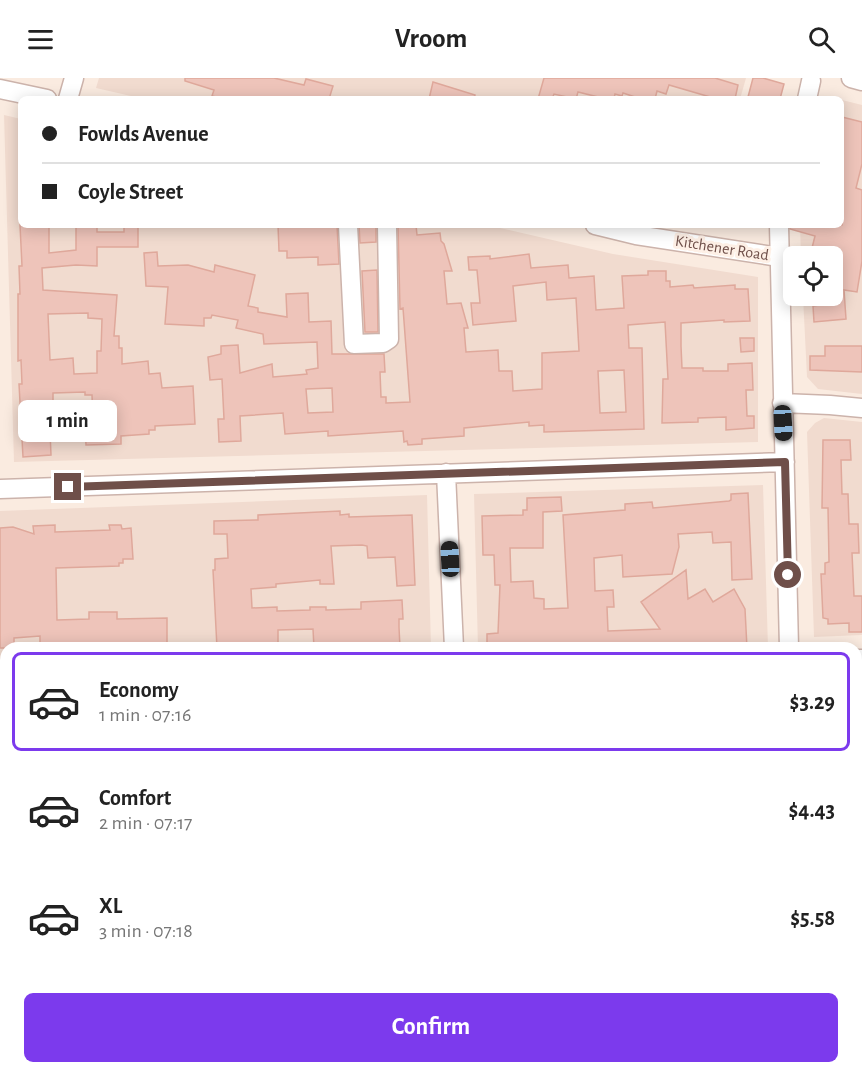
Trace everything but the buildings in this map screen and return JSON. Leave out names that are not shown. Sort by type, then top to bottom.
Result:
[{"type":"street","points":[[69,96],[74,78]]},
{"type":"street","points":[[851,78],[862,81]]},
{"type":"street","points":[[0,89],[33,96]]},
{"type":"street","points":[[348,228],[354,344],[383,343],[388,339],[387,228]]},
{"type":"street","name":"Kitchener Road","points":[[607,228],[636,235],[779,257]]},
{"type":"street","points":[[779,228],[789,642]]},
{"type":"street","points":[[782,403],[862,408]]},
{"type":"street","points":[[0,489],[785,462]]},
{"type":"street","points":[[446,473],[454,642]]},
{"type":"shaded area","points":[[99,78],[746,78],[741,96],[131,96],[96,88]]},
{"type":"shaded area","points":[[844,100],[862,105],[862,394],[818,389],[807,377],[803,306],[843,306],[843,246],[801,246],[800,228],[844,228]]},
{"type":"shaded area","points":[[4,115],[18,118],[18,228],[500,228],[613,254],[758,277],[758,442],[14,462]]},
{"type":"shaded area","points":[[824,418],[862,422],[862,635],[814,637],[807,432],[815,423]]},
{"type":"shaded area","points":[[763,485],[768,642],[478,642],[474,494]]},
{"type":"shaded area","points":[[427,495],[431,642],[0,642],[0,511]]},
{"type":"route","points":[[68,487],[785,462],[788,575]]}]
